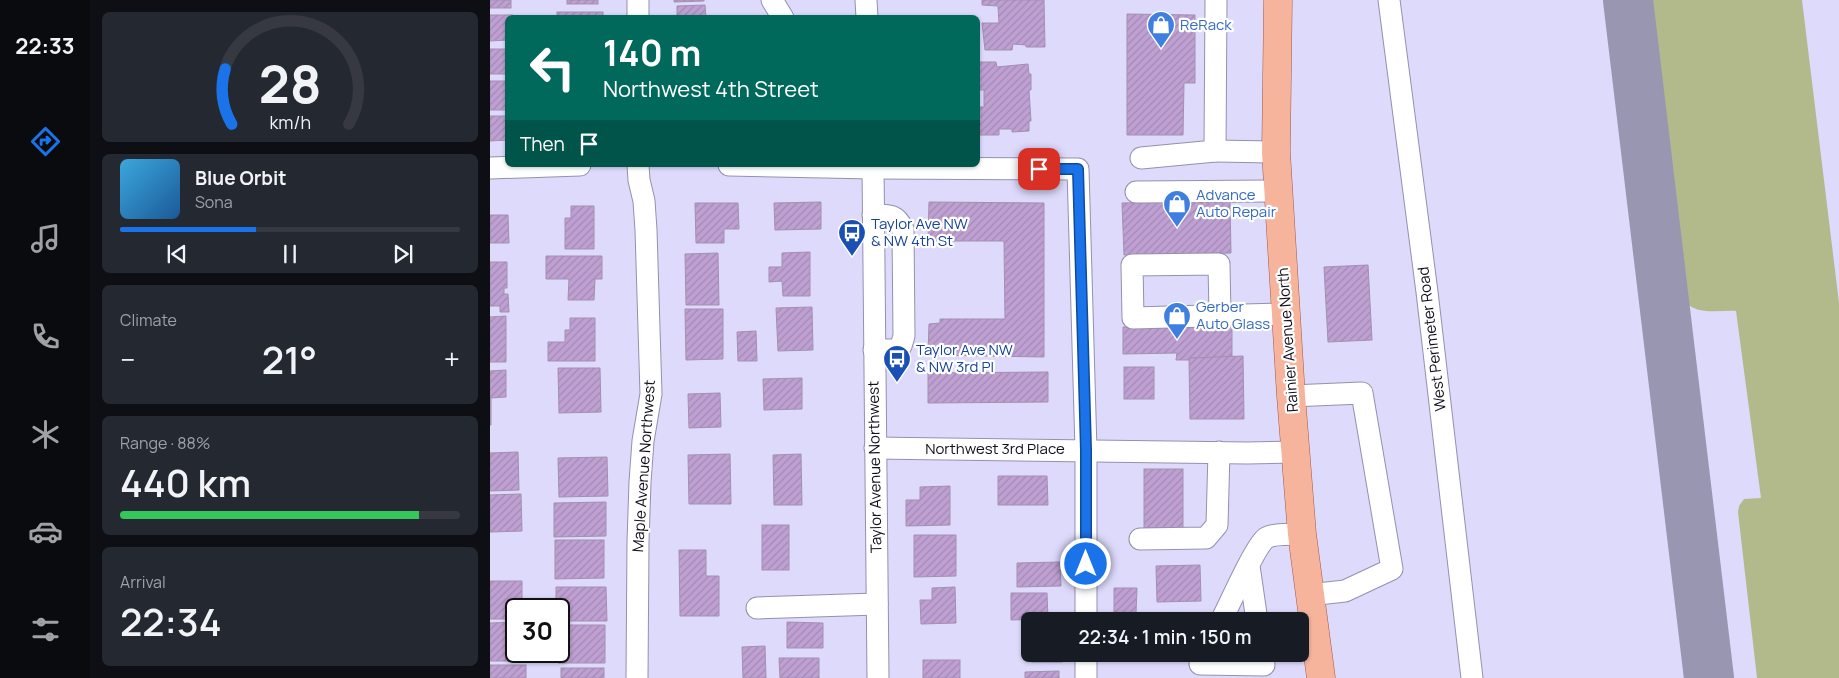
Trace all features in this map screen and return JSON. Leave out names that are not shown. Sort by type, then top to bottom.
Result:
[{"type":"main road","name":"Rainier Avenue North","points":[[1278,0],[1276,152],[1291,396],[1302,534],[1321,678]]},
{"type":"street","points":[[638,0],[638,15]]},
{"type":"street","points":[[772,0],[780,15]]},
{"type":"street","points":[[866,0],[867,15]]},
{"type":"street","points":[[1215,151],[1216,0]]},
{"type":"street","name":"West Perimeter Road","points":[[1390,0],[1472,678]]},
{"type":"street","points":[[1141,158],[1215,151],[1276,152]]},
{"type":"street","points":[[490,168],[520,167]]},
{"type":"street","name":"Maple Avenue Northwest","points":[[637,678],[640,482],[643,441],[651,394],[646,230],[644,201],[638,167]]},
{"type":"street","name":"Taylor Avenue Northwest","points":[[872,167],[878,678]]},
{"type":"street","points":[[941,167],[1078,169],[1086,450],[1086,612]]},
{"type":"street","points":[[1136,192],[1278,191]]},
{"type":"street","points":[[873,215],[890,216],[899,220],[903,229],[904,336],[901,346],[895,350],[874,350]]},
{"type":"street","points":[[1220,316],[1219,264],[1132,265],[1133,318],[1220,316],[1286,314]]},
{"type":"street","points":[[1291,396],[1362,393],[1392,569],[1345,591],[1309,596]]},
{"type":"street","name":"Northwest 3rd Place","points":[[875,448],[1295,452]]},
{"type":"street","points":[[1140,539],[1206,538],[1218,525],[1219,452]]},
{"type":"street","points":[[1226,612],[1257,550],[1266,539],[1272,536],[1302,534]]},
{"type":"street","points":[[1249,566],[1256,612]]},
{"type":"street","points":[[757,608],[877,604]]},
{"type":"street","points":[[1086,662],[1086,678]]},
{"type":"street","points":[[1199,665],[1264,665],[1263,662]]},
{"type":"green space","points":[[1650,0],[1802,0],[1839,303],[1839,678],[1757,678],[1738,512],[1739,506],[1744,499],[1761,498],[1736,311],[1704,311],[1687,304]]},
{"type":"building","points":[[490,0],[511,0],[511,8],[490,8]]},
{"type":"building","points":[[567,0],[598,0],[598,4],[567,4]]},
{"type":"building","points":[[674,0],[704,0],[704,1],[674,2]]},
{"type":"building","points":[[982,0],[1044,0],[1045,47],[1026,47],[1026,45],[1013,44],[1012,50],[985,50],[982,23],[999,23],[998,6],[982,5]]},
{"type":"building","points":[[705,5],[706,15],[677,15],[677,6]]},
{"type":"building","points":[[557,12],[603,12],[603,15],[557,15]]},
{"type":"building","name":"ReRack","points":[[1127,14],[1195,15],[1195,83],[1184,83],[1183,135],[1127,135]]},
{"type":"building","points":[[490,15],[505,15],[505,40],[490,41]]},
{"type":"building","points":[[490,49],[505,49],[505,74],[490,74]]},
{"type":"building","points":[[980,62],[996,62],[997,67],[1028,64],[1029,74],[1031,74],[1031,90],[1029,90],[1031,121],[1029,121],[1029,131],[1012,132],[1012,129],[999,129],[999,135],[980,135],[980,107],[984,107],[984,90],[980,90]]},
{"type":"building","points":[[490,81],[505,81],[505,110],[490,110]]},
{"type":"building","points":[[490,116],[505,116],[505,140],[490,141]]},
{"type":"building","name":"Advance Auto Repair","points":[[1230,201],[1231,253],[1124,255],[1122,203]]},
{"type":"building","points":[[821,202],[821,229],[775,230],[774,203]]},
{"type":"building","points":[[929,202],[1044,203],[1044,357],[928,355],[929,324],[940,323],[940,319],[1005,319],[1004,241],[928,241]]},
{"type":"building","points":[[695,203],[738,203],[739,229],[724,229],[724,243],[696,243]]},
{"type":"building","points":[[571,206],[594,206],[594,249],[565,249],[565,218],[571,218]]},
{"type":"building","points":[[490,215],[508,215],[509,243],[490,243]]},
{"type":"building","points":[[810,252],[810,296],[783,296],[782,281],[769,282],[769,267],[782,267],[782,253]]},
{"type":"building","points":[[718,253],[719,305],[686,305],[685,254]]},
{"type":"building","points":[[546,256],[602,256],[602,279],[595,279],[594,300],[568,300],[569,279],[546,279]]},
{"type":"building","points":[[490,262],[507,262],[507,288],[504,288],[504,294],[508,294],[509,312],[500,312],[500,306],[490,306]]},
{"type":"building","points":[[1368,265],[1372,340],[1328,342],[1324,267]]},
{"type":"building","points":[[812,307],[813,350],[778,351],[776,308]]},
{"type":"building","points":[[685,309],[723,309],[723,359],[686,360]]},
{"type":"building","points":[[506,316],[506,362],[490,362],[490,317]]},
{"type":"building","points":[[570,318],[595,318],[595,361],[548,361],[548,342],[565,342],[565,330],[570,330]]},
{"type":"building","name":"Gerber Auto Glass","points":[[1232,326],[1232,356],[1230,357],[1176,360],[1177,353],[1123,354],[1123,327]]},
{"type":"building","points":[[756,331],[757,361],[738,361],[737,332]]},
{"type":"building","points":[[1243,356],[1244,419],[1190,419],[1189,360],[1191,358]]},
{"type":"building","points":[[1124,367],[1154,367],[1154,399],[1124,399]]},
{"type":"building","points":[[558,368],[600,368],[601,412],[559,413]]},
{"type":"building","points":[[506,370],[506,397],[491,398],[490,425],[490,371]]},
{"type":"building","points":[[1048,372],[1048,402],[928,403],[928,373]]},
{"type":"building","points":[[802,378],[802,409],[764,410],[763,379]]},
{"type":"building","points":[[720,393],[721,427],[689,428],[688,394]]},
{"type":"building","points":[[518,452],[519,490],[490,491],[490,453]]},
{"type":"building","points":[[730,454],[731,504],[689,504],[688,455]]},
{"type":"building","points":[[801,454],[802,505],[774,505],[773,455]]},
{"type":"building","points":[[607,457],[608,496],[559,497],[558,458]]},
{"type":"building","points":[[1144,469],[1183,469],[1183,528],[1144,528]]},
{"type":"building","points":[[998,476],[1047,476],[1048,505],[998,505]]},
{"type":"building","points":[[950,486],[950,525],[906,526],[906,500],[920,500],[920,487]]},
{"type":"building","points":[[521,494],[522,531],[490,532],[490,495]]},
{"type":"building","points":[[606,502],[606,536],[554,537],[554,503]]},
{"type":"building","points":[[762,525],[789,525],[789,570],[762,570]]},
{"type":"building","points":[[914,535],[956,535],[956,576],[914,577]]},
{"type":"building","points":[[555,540],[604,540],[604,578],[555,579]]},
{"type":"building","points":[[679,550],[706,550],[706,576],[719,576],[719,616],[680,616]]},
{"type":"building","points":[[1060,562],[1061,586],[1017,587],[1017,563]]},
{"type":"building","points":[[1200,565],[1201,601],[1157,602],[1156,566]]},
{"type":"building","points":[[490,581],[522,581],[522,598],[505,598],[505,619],[490,619]]},
{"type":"building","points":[[556,587],[606,587],[607,621],[570,621],[570,598],[556,598]]},
{"type":"building","points":[[955,587],[956,623],[921,624],[920,600],[932,600],[932,588]]},
{"type":"building","points":[[1114,588],[1137,588],[1136,612],[1114,612]]},
{"type":"building","points":[[1011,593],[1047,593],[1048,612],[1021,612],[1021,620],[1011,620]]},
{"type":"building","points":[[505,622],[505,661],[490,661],[490,623]]},
{"type":"building","points":[[787,622],[823,623],[823,648],[787,648]]},
{"type":"building","points":[[570,625],[605,625],[605,663],[570,663]]},
{"type":"building","points":[[765,646],[766,678],[743,678],[742,647]]},
{"type":"building","points":[[779,658],[819,658],[819,678],[780,678]]},
{"type":"building","points":[[923,660],[960,660],[960,678],[923,678]]},
{"type":"building","points":[[490,665],[526,665],[526,678],[490,678]]},
{"type":"building","points":[[561,668],[604,668],[604,678],[561,678]]},
{"type":"building","points":[[1059,671],[1059,678],[1025,678],[1025,672]]},
{"type":"taxiway","points":[[1628,0],[1709,678]]},
{"type":"place","name":"ReRack","points":[[1161,49]]},
{"type":"place","name":"Advance Auto Repair","points":[[1177,228]]},
{"type":"place","name":"Taylor Ave NW & NW 4th St","points":[[852,257]]},
{"type":"place","name":"Gerber Auto Glass","points":[[1177,340]]},
{"type":"place","name":"Taylor Ave NW & NW 3rd Pl","points":[[897,383]]},
{"type":"route","points":[[1039,169],[1078,169],[1086,450],[1086,564]]}]
